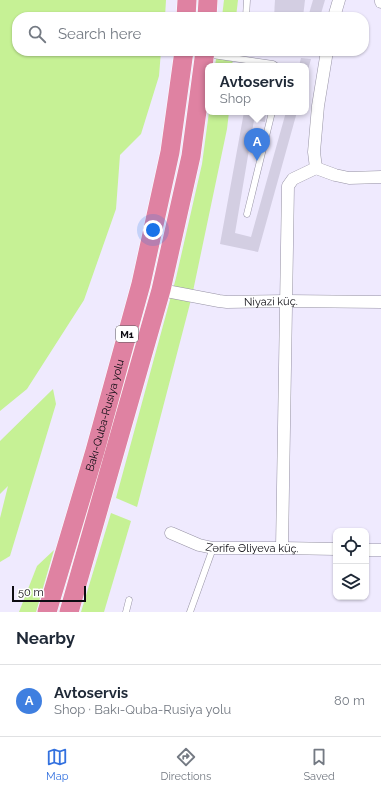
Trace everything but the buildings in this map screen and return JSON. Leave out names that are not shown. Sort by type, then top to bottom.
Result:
[{"type":"highway","points":[[186,12],[187,0]]},
{"type":"highway","points":[[207,12],[208,0]]},
{"type":"highway","name":"Bakı-Quba-Rusiya yolu","points":[[47,612],[141,284],[170,152],[183,56]]},
{"type":"highway","name":"Bakı-Quba-Rusiya yolu","points":[[69,612],[161,290],[191,156],[204,56]]},
{"type":"street","points":[[335,12],[339,0]]},
{"type":"street","points":[[316,168],[314,152],[318,106],[326,56]]},
{"type":"street","points":[[282,548],[288,186],[293,179],[316,168],[335,176],[349,178],[381,177]]},
{"type":"street","name":"Niyazi küç.","points":[[161,290],[223,302],[381,302]]},
{"type":"street","name":"Zərifə Əliyeva küç.","points":[[171,533],[199,545],[213,548],[333,549]]},
{"type":"street","points":[[369,550],[381,550]]},
{"type":"lane","points":[[246,12],[247,0]]},
{"type":"lane","points":[[225,56],[267,63]]},
{"type":"lane","points":[[247,214],[271,115]]},
{"type":"lane","points":[[190,612],[213,548]]},
{"type":"lane","points":[[126,612],[130,600]]},
{"type":"green space","points":[[0,0],[166,0],[165,12],[12,12],[12,56],[161,56],[159,76],[141,134],[120,155],[116,209],[84,300],[27,389],[0,411]]},
{"type":"green space","points":[[224,0],[238,0],[237,12],[223,12]]},
{"type":"green space","points":[[216,56],[233,56],[232,63],[215,63]]},
{"type":"green space","points":[[209,115],[229,115],[192,296],[137,507],[116,498],[176,278],[202,164]]},
{"type":"green space","points":[[53,389],[56,404],[10,556],[0,562],[0,518],[8,486],[0,494],[0,441]]},
{"type":"green space","points":[[111,513],[131,521],[104,612],[81,612]]},
{"type":"green space","points":[[54,550],[36,612],[19,612],[37,566]]},
{"type":"place","name":"Avtoservis","points":[[257,161]]}]
